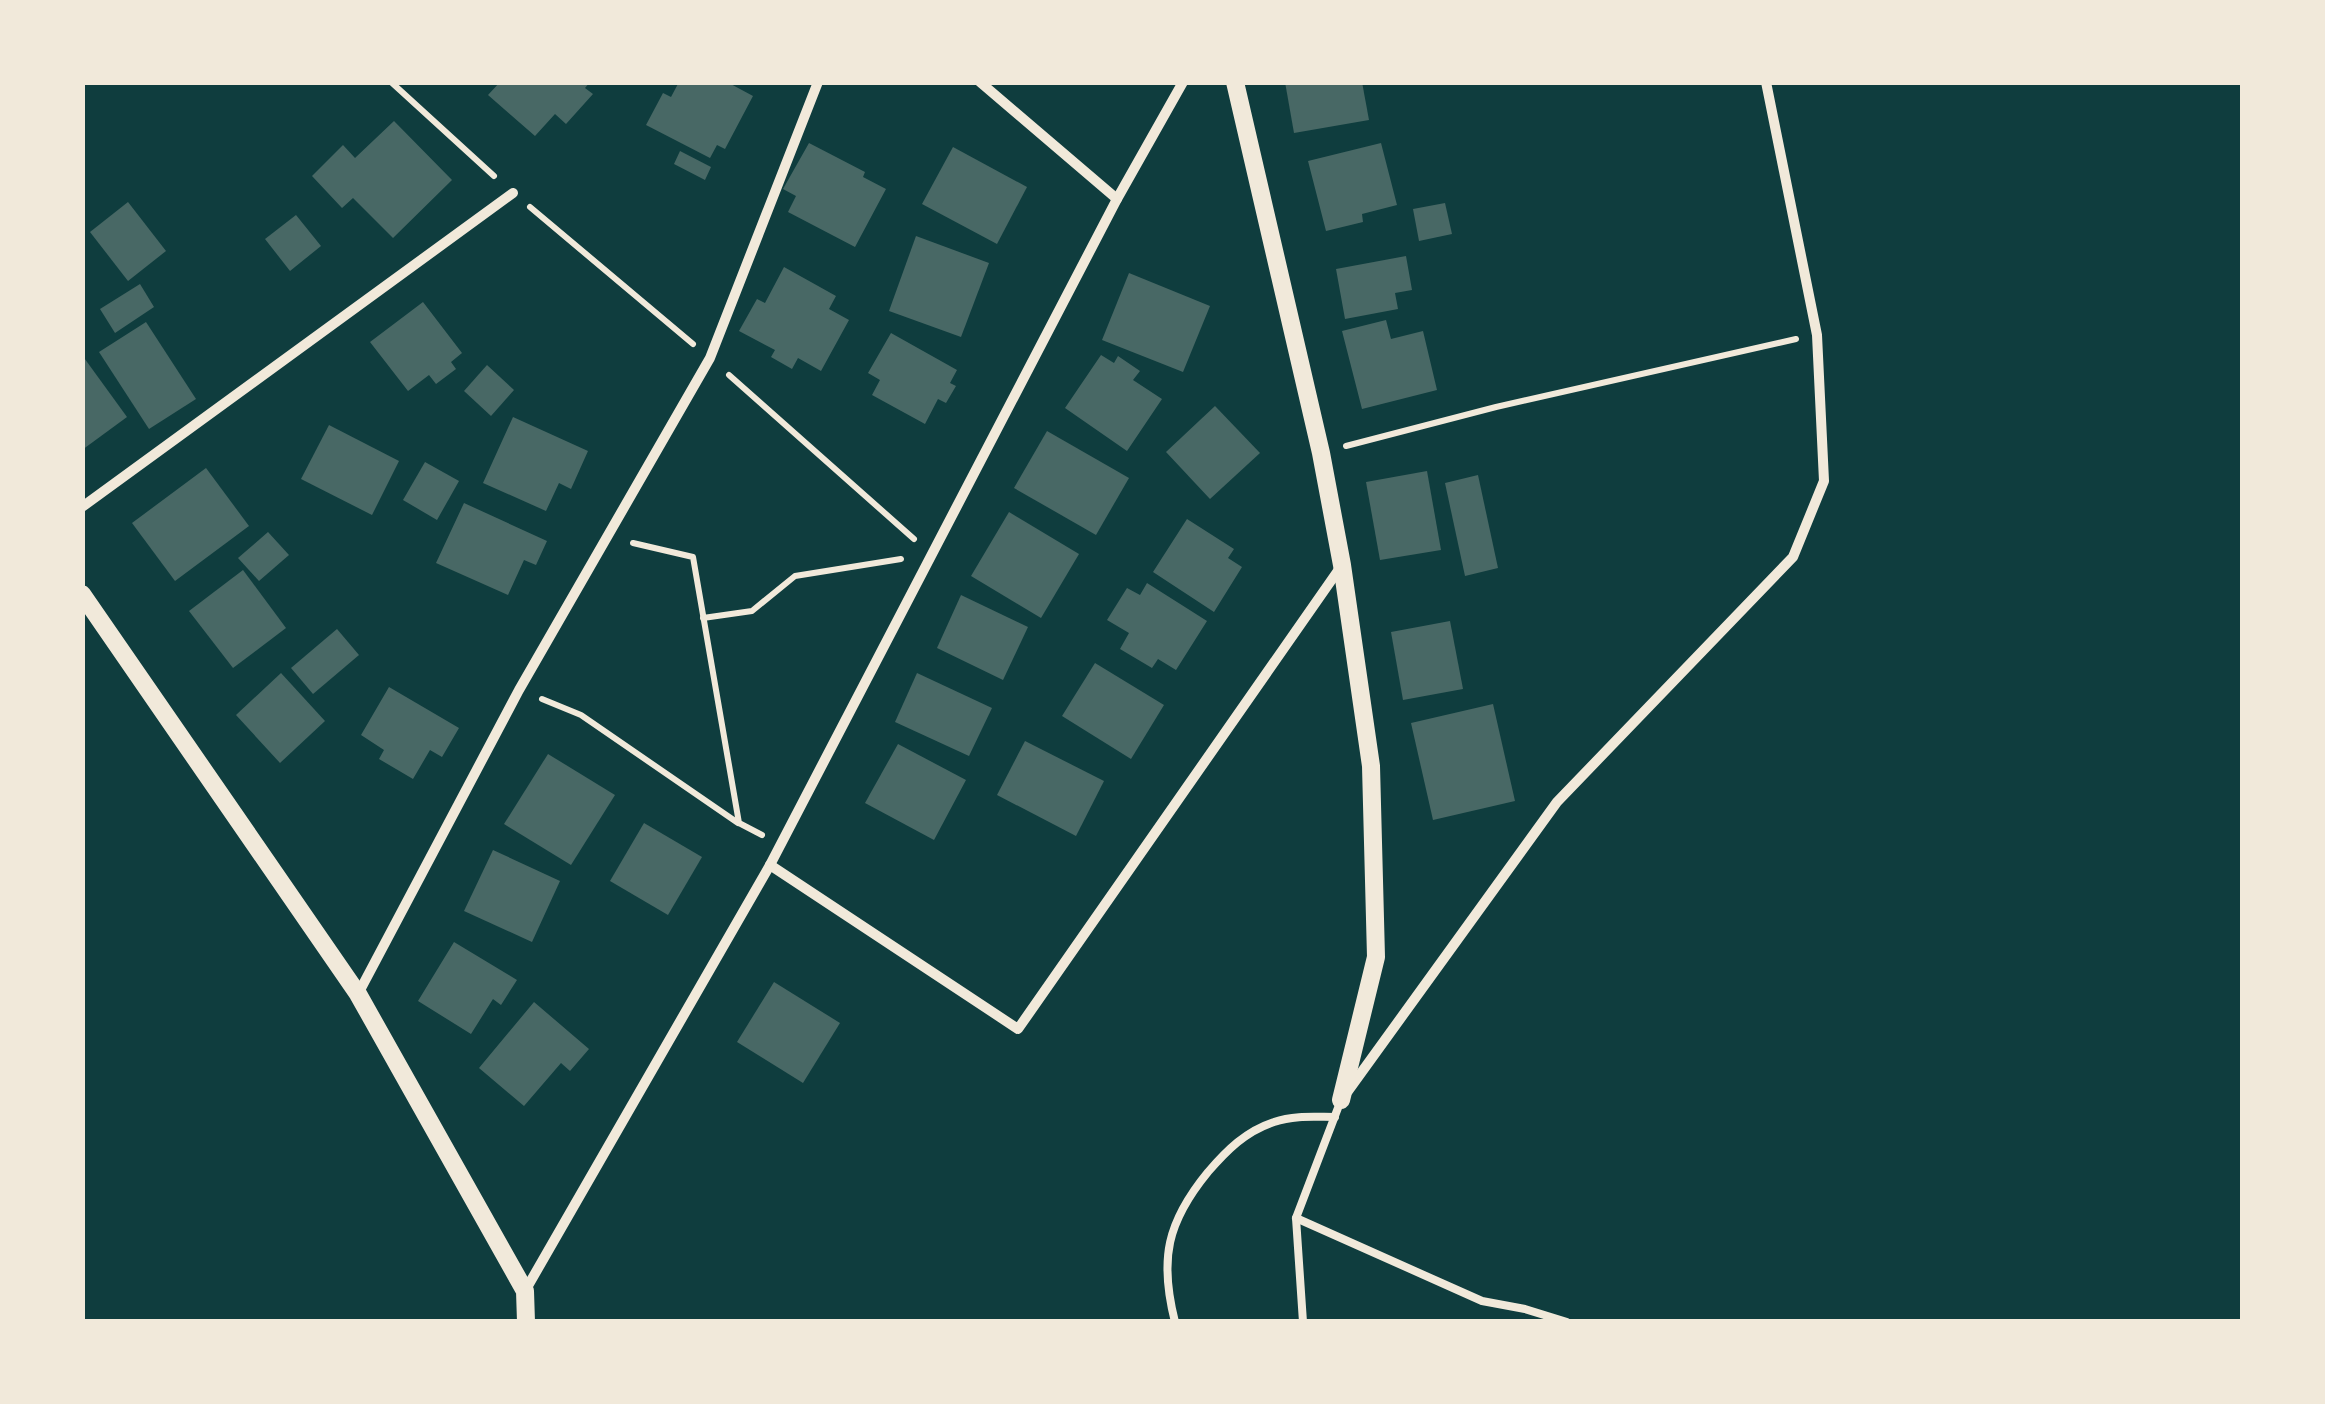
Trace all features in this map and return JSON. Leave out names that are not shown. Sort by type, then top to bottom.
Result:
[{"type":"street","points":[[358,994],[520,690],[710,358],[818,82]]},
{"type":"street","points":[[980,82],[1117,199]]},
{"type":"street","points":[[526,1292],[770,865],[1117,199],[1182,82]]},
{"type":"street","points":[[1235,82],[1321,453],[1342,565],[1371,766],[1376,957],[1338,1109]]},
{"type":"street","points":[[1338,1109],[1557,802],[1792,557],[1824,482],[1817,334],[1766,82]]},
{"type":"street","points":[[82,507],[512,193]]},
{"type":"street","points":[[770,865],[1018,1029],[1342,565]]},
{"type":"street","points":[[82,594],[358,994],[526,1292],[526,1322]]},
{"type":"lane","points":[[1302,1322],[1296,1218],[1338,1109]]},
{"type":"lane","points":[[1175,1322],[1168,1297],[1168,1252],[1181,1208],[1193,1190],[1223,1154],[1263,1126],[1338,1109]]},
{"type":"lane","points":[[1296,1218],[1482,1301],[1567,1322]]},
{"type":"path","points":[[1321,453],[1496,407],[1817,334]]},
{"type":"path","points":[[608,537],[693,556],[739,823]]},
{"type":"path","points":[[520,690],[580,715],[739,823],[780,844]]},
{"type":"building","points":[[500,82],[590,82],[585,88],[593,94],[566,124],[555,114],[535,136],[488,95]]},
{"type":"building","points":[[679,82],[727,82],[753,96],[725,149],[717,145],[710,158],[646,125],[663,93],[671,97]]},
{"type":"building","points":[[1285,82],[1362,82],[1369,120],[1294,133]]},
{"type":"building","points":[[394,121],[452,180],[393,238],[353,198],[342,208],[312,176],[343,145],[355,158]]},
{"type":"building","points":[[809,143],[865,172],[863,177],[886,189],[855,247],[788,212],[796,196],[783,189]]},
{"type":"building","points":[[1381,143],[1397,205],[1362,214],[1363,222],[1326,231],[1308,161]]},
{"type":"building","points":[[953,147],[1027,187],[997,244],[922,204]]},
{"type":"building","points":[[680,151],[711,167],[705,180],[674,164]]},
{"type":"building","points":[[128,202],[166,251],[128,281],[90,232]]},
{"type":"building","points":[[1445,203],[1452,234],[1419,241],[1413,209]]},
{"type":"building","points":[[296,215],[321,246],[290,271],[265,239]]},
{"type":"building","points":[[916,236],[989,263],[961,337],[889,311]]},
{"type":"building","points":[[1406,256],[1412,290],[1395,293],[1398,309],[1345,319],[1336,269]]},
{"type":"building","points":[[784,267],[836,296],[829,309],[849,320],[821,371],[798,358],[792,369],[771,357],[775,350],[739,331],[757,299],[765,303]]},
{"type":"building","points":[[1129,273],[1210,306],[1183,372],[1102,340]]},
{"type":"building","points":[[140,284],[154,307],[115,333],[100,309]]},
{"type":"building","points":[[423,302],[462,353],[451,362],[456,369],[436,384],[429,375],[408,391],[370,342]]},
{"type":"building","points":[[1386,320],[1391,339],[1423,331],[1437,390],[1362,409],[1342,331]]},
{"type":"building","points":[[146,322],[196,399],[149,429],[99,352]]},
{"type":"building","points":[[891,333],[957,370],[950,383],[956,386],[946,403],[938,399],[925,424],[872,395],[880,380],[868,373]]},
{"type":"building","points":[[82,355],[127,417],[82,450]]},
{"type":"building","points":[[1101,355],[1114,363],[1118,356],[1140,371],[1133,380],[1162,399],[1127,451],[1065,408]]},
{"type":"building","points":[[487,365],[514,390],[491,416],[464,391]]},
{"type":"building","points":[[1215,406],[1260,453],[1210,499],[1166,452]]},
{"type":"building","points":[[513,417],[588,451],[571,489],[559,483],[546,511],[483,483]]},
{"type":"building","points":[[329,425],[399,461],[372,515],[301,479]]},
{"type":"building","points":[[1047,431],[1129,478],[1096,535],[1014,488]]},
{"type":"building","points":[[425,462],[459,481],[437,520],[403,500]]},
{"type":"building","points":[[206,468],[249,526],[175,581],[132,523]]},
{"type":"building","points":[[1427,471],[1441,550],[1380,560],[1366,482]]},
{"type":"building","points":[[1478,475],[1498,568],[1465,576],[1445,483]]},
{"type":"building","points":[[464,503],[547,541],[536,565],[524,560],[508,595],[436,563]]},
{"type":"building","points":[[1009,512],[1079,554],[1041,618],[971,576]]},
{"type":"building","points":[[1187,519],[1234,549],[1228,558],[1242,567],[1214,612],[1153,572]]},
{"type":"building","points":[[268,532],[289,555],[259,581],[238,558]]},
{"type":"building","points":[[243,570],[286,628],[233,668],[189,611]]},
{"type":"building","points":[[1147,583],[1207,621],[1176,670],[1158,659],[1152,668],[1120,649],[1129,633],[1107,620],[1127,588],[1140,595]]},
{"type":"building","points":[[961,595],[1028,627],[1003,680],[937,648]]},
{"type":"building","points":[[1450,621],[1463,689],[1403,700],[1391,632]]},
{"type":"building","points":[[337,629],[359,655],[313,694],[291,668]]},
{"type":"building","points":[[1095,663],[1164,705],[1131,759],[1062,716]]},
{"type":"building","points":[[281,673],[325,721],[280,763],[236,715]]},
{"type":"building","points":[[917,673],[992,708],[969,756],[895,722]]},
{"type":"building","points":[[389,687],[459,728],[442,757],[430,750],[413,779],[379,759],[384,750],[361,735]]},
{"type":"building","points":[[1493,704],[1515,801],[1433,820],[1411,723]]},
{"type":"building","points":[[1025,741],[1104,781],[1076,836],[997,795]]},
{"type":"building","points":[[898,744],[966,780],[934,840],[865,803]]},
{"type":"building","points":[[548,754],[615,795],[571,865],[504,824]]},
{"type":"building","points":[[644,823],[702,857],[668,915],[610,881]]},
{"type":"building","points":[[493,850],[560,881],[532,942],[464,911]]},
{"type":"building","points":[[454,942],[517,980],[501,1005],[493,999],[471,1034],[418,1001]]},
{"type":"building","points":[[774,982],[840,1023],[803,1083],[737,1042]]},
{"type":"building","points":[[534,1002],[589,1049],[570,1071],[561,1063],[524,1106],[479,1068]]}]
